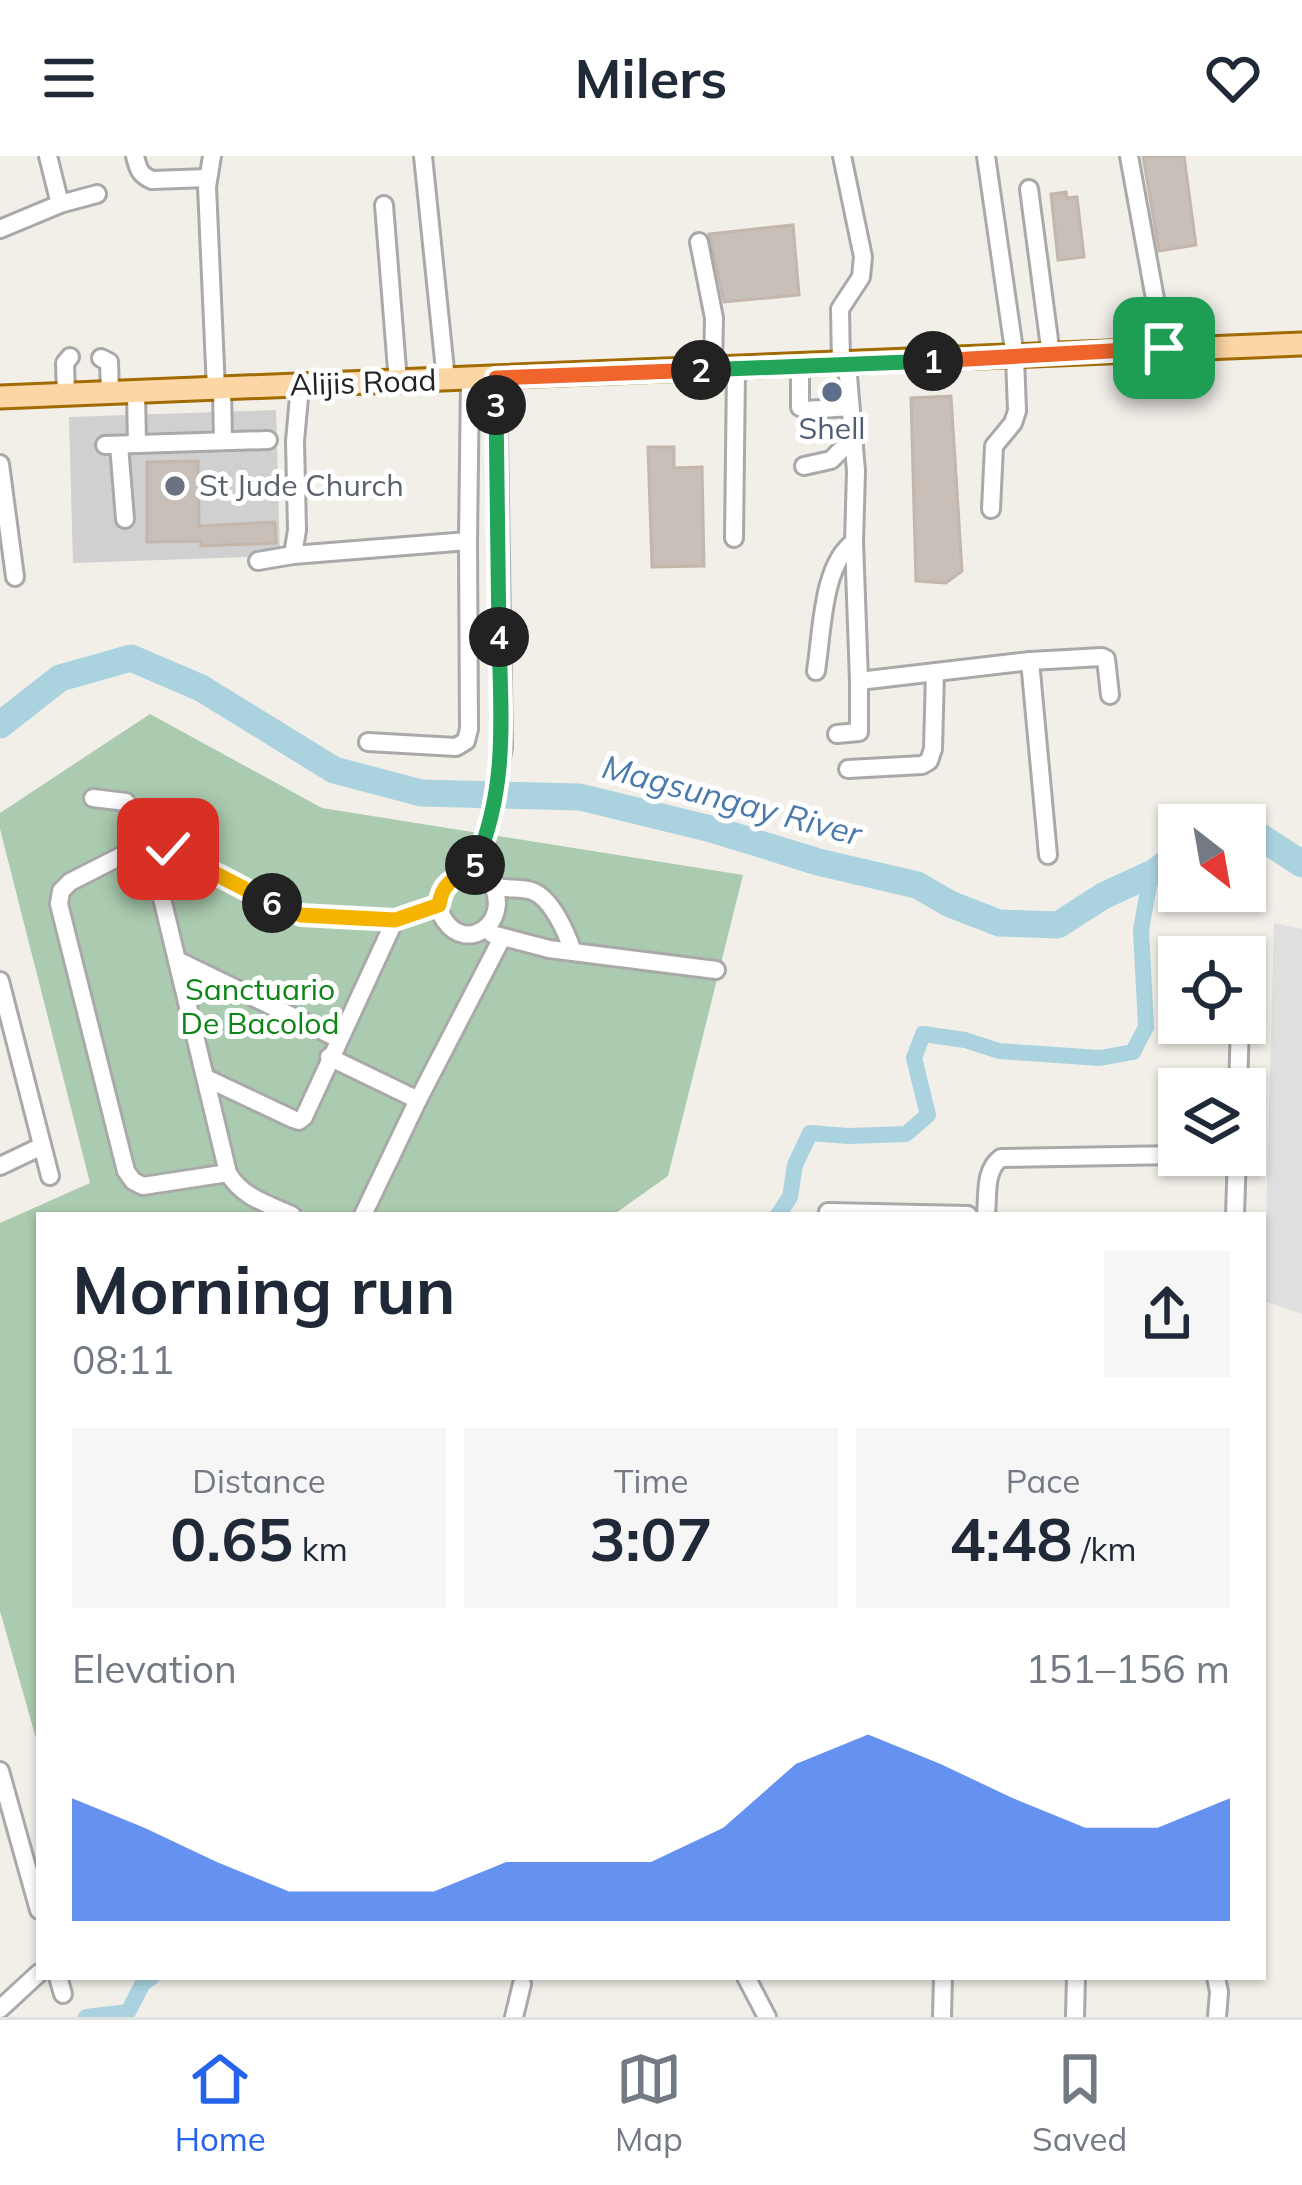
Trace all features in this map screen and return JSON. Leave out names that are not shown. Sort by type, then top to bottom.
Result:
[{"type":"main road","name":"Alijis Road","points":[[0,398],[1302,344]]},
{"type":"street","points":[[47,156],[60,204]]},
{"type":"street","points":[[135,156],[138,169],[152,180],[208,178]]},
{"type":"street","points":[[212,156],[208,178],[223,440]]},
{"type":"street","points":[[422,156],[446,380]]},
{"type":"street","points":[[837,734],[859,733],[854,446],[840,309],[861,277],[863,257],[842,156]]},
{"type":"street","points":[[986,156],[1015,357],[1017,411],[994,446],[991,509]]},
{"type":"street","points":[[1129,156],[1164,348]]},
{"type":"street","points":[[1029,190],[1051,355]]},
{"type":"street","points":[[0,229],[97,194]]},
{"type":"street","points":[[384,205],[398,382]]},
{"type":"street","points":[[699,242],[725,369],[734,538]]},
{"type":"street","points":[[66,395],[65,363],[70,357]]},
{"type":"street","points":[[101,358],[109,362],[110,393]]},
{"type":"street","points":[[800,366],[800,407],[850,407]]},
{"type":"street","points":[[368,742],[456,747],[466,741],[470,378]]},
{"type":"street","points":[[471,874],[486,839],[501,770],[496,378]]},
{"type":"street","points":[[293,555],[300,386]]},
{"type":"street","points":[[125,519],[120,445],[136,392]]},
{"type":"street","points":[[120,445],[268,440]]},
{"type":"street","points":[[804,466],[831,460],[842,449],[854,446]]},
{"type":"street","points":[[0,464],[15,577]]},
{"type":"street","points":[[259,561],[468,541]]},
{"type":"street","points":[[816,671],[832,574],[841,553],[854,542]]},
{"type":"street","points":[[859,681],[1030,661],[1106,658],[1109,695]]},
{"type":"street","points":[[1030,661],[1048,855]]},
{"type":"street","points":[[848,769],[922,766],[928,760],[933,749],[935,672]]},
{"type":"street","points":[[93,798],[126,802],[148,844],[228,1172],[248,1195],[285,1212]]},
{"type":"street","points":[[228,1172],[143,1186],[126,1171],[59,904],[61,891],[70,882],[148,844],[178,853],[301,915],[395,920],[439,905]]},
{"type":"street","points":[[471,874],[493,886],[498,910],[484,930],[460,933],[449,927],[439,905],[448,882],[471,874]]},
{"type":"street","points":[[493,886],[541,896],[564,926],[573,952]]},
{"type":"street","points":[[206,1078],[299,1120],[304,1117],[395,920]]},
{"type":"street","points":[[484,930],[573,952],[716,970]]},
{"type":"street","points":[[364,1212],[502,938]]},
{"type":"street","points":[[177,960],[339,1039]]},
{"type":"street","points":[[0,981],[50,1176]]},
{"type":"street","points":[[329,1057],[418,1100]]},
{"type":"street","points":[[0,1166],[42,1146]]},
{"type":"street","points":[[986,1212],[989,1171],[1001,1158],[1158,1155]]},
{"type":"street","points":[[1235,1212],[1236,1176]]},
{"type":"street","points":[[0,1771],[36,1900]]},
{"type":"street","points":[[0,2009],[36,1976]]},
{"type":"street","points":[[748,1980],[767,2017]]},
{"type":"street","points":[[942,2017],[943,1980]]},
{"type":"street","points":[[1075,2017],[1076,1980]]},
{"type":"street","points":[[1217,1980],[1217,2017]]},
{"type":"street","points":[[514,2017],[522,1984]]},
{"type":"shaded area","name":"St Jude Church","points":[[276,410],[280,556],[73,563],[69,417]]},
{"type":"shaded area","points":[[1274,923],[1302,929],[1302,1314],[1266,1302]]},
{"type":"green space","name":"Sanctuario De Bacolod","points":[[150,714],[322,808],[743,875],[668,1176],[617,1212],[36,1212],[36,1738],[0,1611],[0,1223],[90,1183],[0,829],[0,813]]},
{"type":"building","points":[[1143,156],[1184,156],[1196,245],[1159,251]]},
{"type":"building","points":[[1066,192],[1067,198],[1077,197],[1084,257],[1058,260],[1051,194]]},
{"type":"building","points":[[793,225],[799,295],[724,302],[709,234]]},
{"type":"building","points":[[951,396],[962,571],[946,583],[916,581],[911,398]]},
{"type":"building","points":[[648,447],[674,447],[674,468],[702,467],[704,566],[652,567]]},
{"type":"building","points":[[198,461],[199,526],[275,522],[276,543],[147,542],[147,462]]},
{"type":"waterway","name":"Magsungay River","points":[[0,725],[60,678],[131,658],[201,688],[334,770],[421,793],[580,797],[917,885],[999,923],[1058,925],[1158,870]]},
{"type":"waterway","name":"Magsungay River","points":[[1266,840],[1302,864]]},
{"type":"waterway","points":[[780,1212],[790,1197],[795,1165],[810,1133],[906,1134],[928,1115],[914,1058],[923,1034],[999,1051],[1100,1058],[1133,1052],[1146,1027],[1141,930],[1155,872]]},
{"type":"waterway","points":[[86,2017],[128,2012],[148,1980]]},
{"type":"place","name":"Shell","points":[[832,392]]},
{"type":"place","name":"St Jude Church","points":[[175,486]]},
{"type":"route","points":[[168,849],[301,915],[395,920],[439,905],[448,882],[471,874],[486,839],[501,770],[496,378],[1164,348]]}]
